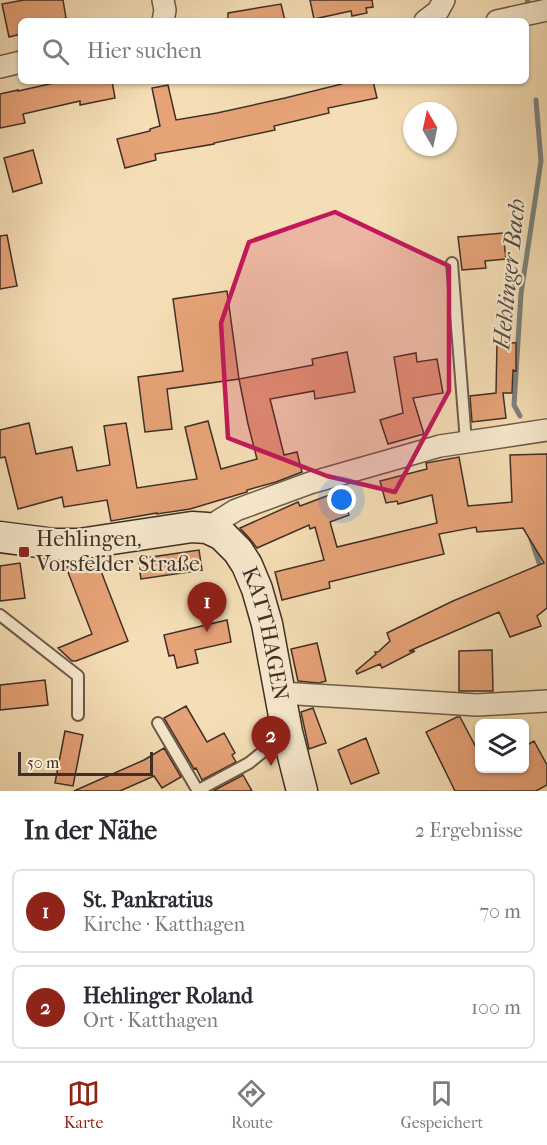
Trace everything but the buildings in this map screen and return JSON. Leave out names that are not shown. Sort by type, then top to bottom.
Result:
[{"type":"main road","points":[[0,537],[55,544],[79,544],[175,528],[192,526],[207,528]]},
{"type":"main road","name":"KATTHAGEN","points":[[207,528],[222,535],[238,551],[257,589],[267,624],[287,732],[302,791]]},
{"type":"street","points":[[163,0],[164,18]]},
{"type":"street","points":[[511,18],[547,10]]},
{"type":"street","points":[[0,67],[18,63]]},
{"type":"street","points":[[207,528],[236,510],[310,483],[440,446],[547,430]]},
{"type":"street","points":[[280,693],[477,705],[547,701]]},
{"type":"lane","points":[[452,262],[466,442]]},
{"type":"lane","points":[[0,615],[78,676],[78,715]]},
{"type":"lane","points":[[158,723],[199,790],[249,763],[287,732]]},
{"type":"highlighted area","points":[[335,212],[449,266],[449,391],[395,492],[327,476],[228,438],[221,323],[249,242]]},
{"type":"waterway","name":"Hehlinger Bach","points":[[520,416],[514,405],[521,294],[541,161],[536,100]]},
{"type":"waterway","name":"Hehlinger Bach","points":[[531,539],[539,563],[547,573]]},
{"type":"place","name":"Hehlingen, Vorsfelder Straße","points":[[24,552]]},
{"type":"place","name":"St. Pankratius","points":[[207,632]]},
{"type":"place","name":"Hehlinger Roland","points":[[271,766]]}]
